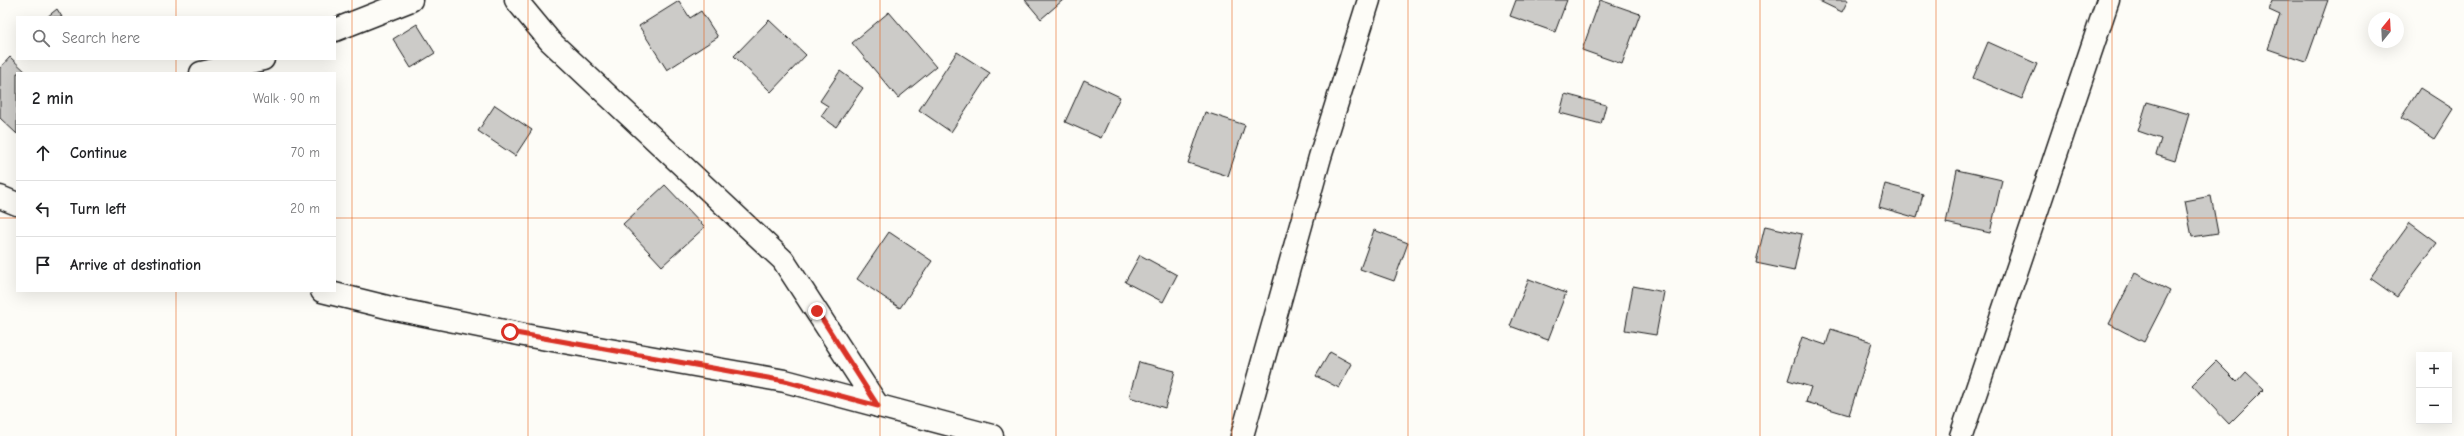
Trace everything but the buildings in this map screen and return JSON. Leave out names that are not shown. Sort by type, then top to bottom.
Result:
[{"type":"street","points":[[336,30],[411,0]]},
{"type":"street","points":[[516,0],[550,41],[783,260],[878,406]]},
{"type":"street","points":[[1242,436],[1320,157],[1369,0]]},
{"type":"street","points":[[1960,436],[2108,0]]},
{"type":"street","points":[[205,72],[259,60]]},
{"type":"street","points":[[0,197],[16,204]]},
{"type":"street","points":[[326,292],[395,309],[524,335],[785,381],[992,436]]},
{"type":"route","points":[[510,332],[675,360],[785,381],[878,406],[817,311]]}]
